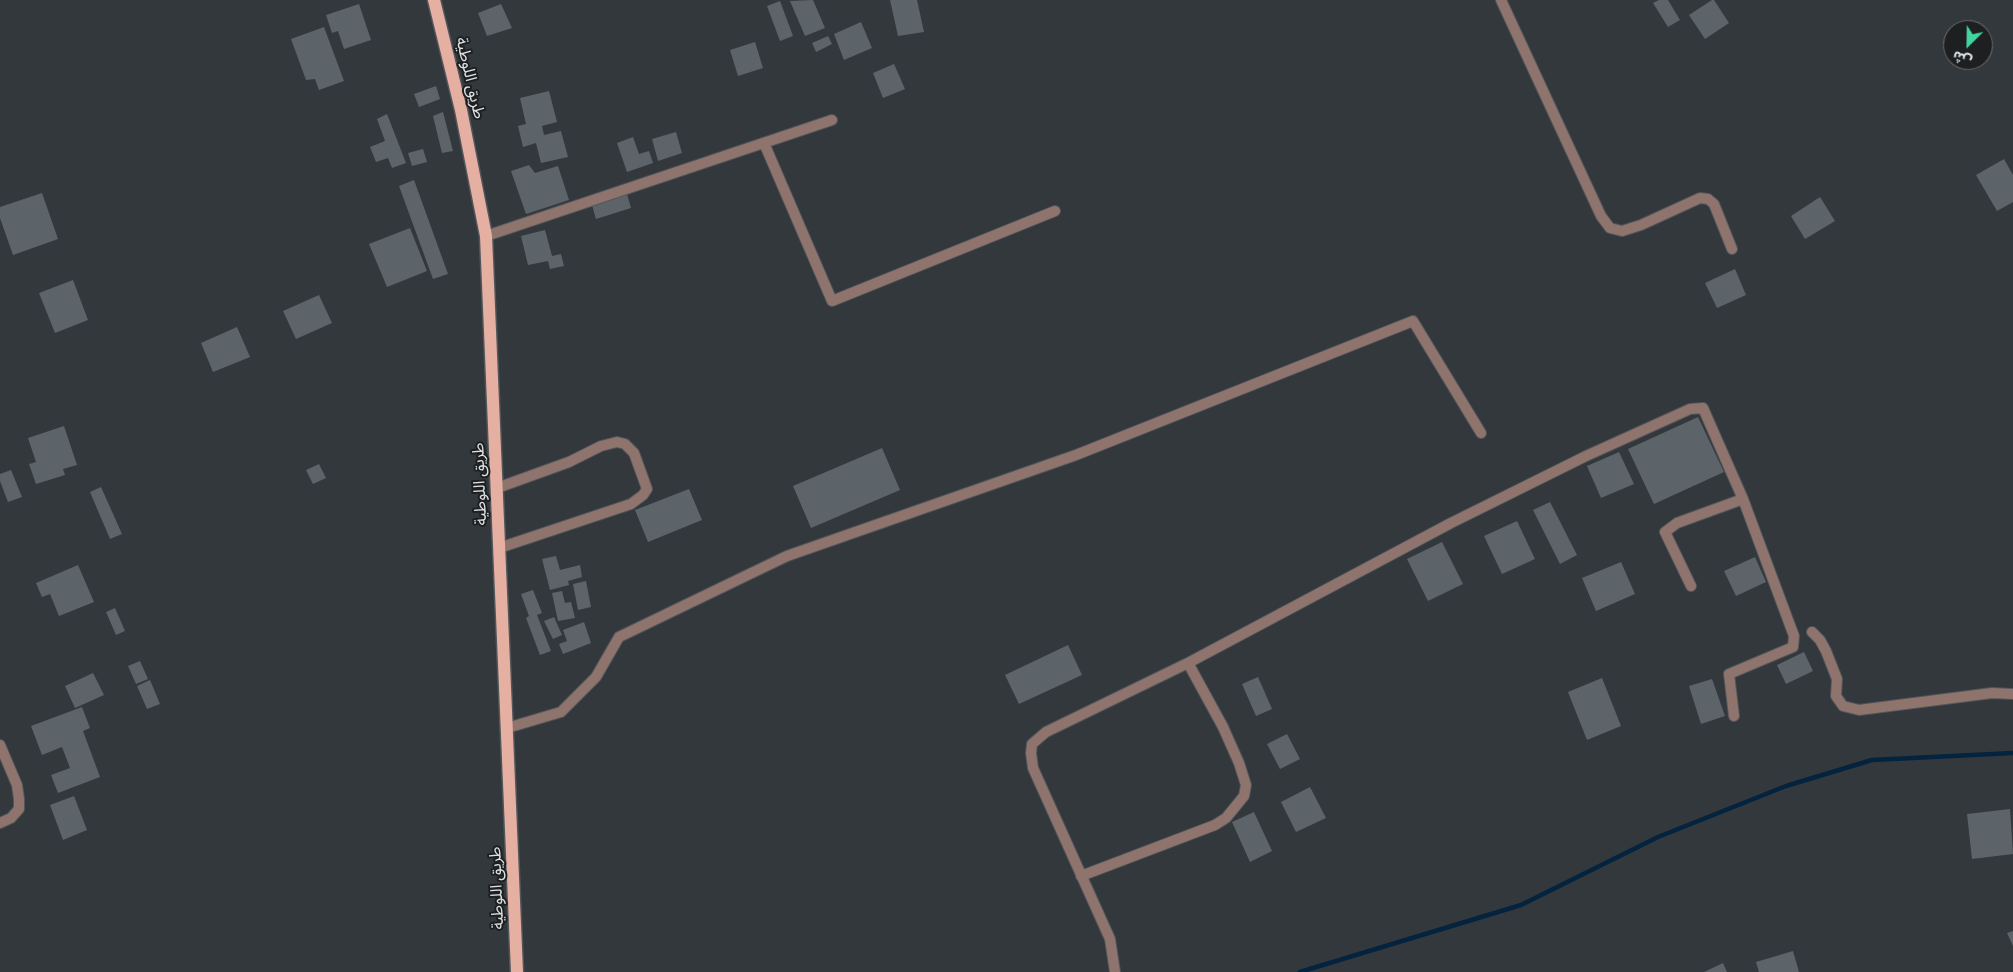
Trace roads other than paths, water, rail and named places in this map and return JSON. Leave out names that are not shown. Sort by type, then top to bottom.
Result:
[{"type":"main road","name":"طريق اللوطية","points":[[434,0],[461,110],[486,236],[517,972]]},
{"type":"street","points":[[1501,0],[1600,216],[1610,228],[1622,231],[1641,225],[1700,198],[1708,199],[1714,204],[1732,249]]},
{"type":"street","points":[[486,236],[832,120]]},
{"type":"street","points":[[764,142],[832,301],[1055,211]]},
{"type":"street","points":[[507,728],[561,712],[596,677],[619,637],[787,556],[1076,455],[1413,321],[1481,433]]},
{"type":"street","points":[[1115,972],[1110,939],[1034,768],[1031,753],[1032,744],[1046,732],[1073,717],[1188,663],[1451,523],[1586,456],[1690,410],[1703,408],[1743,499],[1794,636],[1793,647],[1729,674],[1734,716]]},
{"type":"street","points":[[497,488],[568,462],[601,446],[617,442],[625,444],[634,453],[647,489],[644,495],[631,504],[499,548]]},
{"type":"street","points":[[1691,586],[1665,532],[1677,523],[1743,499]]},
{"type":"street","points":[[1812,632],[1820,640],[1830,659],[1837,679],[1836,696],[1843,706],[1860,710],[1992,693],[2013,694]]},
{"type":"street","points":[[1082,876],[1215,825],[1226,818],[1244,796],[1246,786],[1239,763],[1223,727],[1188,663]]},
{"type":"street","points":[[0,745],[17,784],[19,799],[19,809],[11,818],[0,823]]},
{"type":"waterway","points":[[1300,972],[1521,905],[1658,837],[1786,786],[1872,760],[2013,753]]}]
